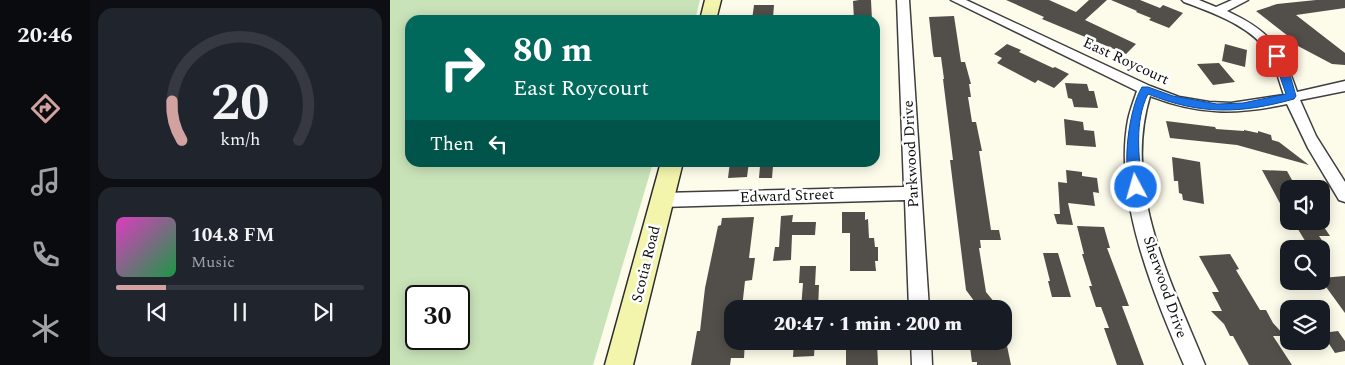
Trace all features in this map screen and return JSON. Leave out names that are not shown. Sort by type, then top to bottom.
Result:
[{"type":"street","points":[[709,15],[713,0]]},
{"type":"street","name":"Parkwood Drive","points":[[902,0],[919,300]]},
{"type":"street","name":"East Roycourt","points":[[957,0],[1145,89],[1172,99],[1217,108],[1243,106],[1291,96]]},
{"type":"street","points":[[1188,0],[1243,24],[1270,46],[1282,65],[1291,96],[1319,157],[1345,195]]},
{"type":"street","points":[[1216,11],[1242,0]]},
{"type":"street","points":[[1291,96],[1345,86]]},
{"type":"street","name":"Sherwood Drive","points":[[1145,89],[1139,102],[1134,132],[1133,159],[1138,200],[1161,283],[1195,365]]},
{"type":"street","name":"Scotia Road","points":[[619,365],[671,167]]},
{"type":"street","name":"Edward Street","points":[[662,200],[913,193]]},
{"type":"street","points":[[921,350],[922,365]]},
{"type":"green space","points":[[390,0],[700,0],[696,15],[405,15],[405,167],[652,167],[593,365],[390,365]]},
{"type":"building","points":[[871,0],[872,15],[854,15],[853,1]]},
{"type":"building","points":[[1006,0],[1049,0],[1076,12],[1089,0],[1107,0],[1085,20],[1136,44],[1126,54],[1042,19],[1044,17]]},
{"type":"building","points":[[1111,0],[1140,0],[1160,8],[1163,5],[1183,13],[1169,28]]},
{"type":"building","points":[[1316,0],[1345,0],[1345,8],[1296,15],[1345,53],[1345,65],[1332,64],[1298,46],[1256,11],[1277,4]]},
{"type":"building","points":[[754,5],[774,5],[773,15],[753,15]]},
{"type":"building","points":[[954,16],[961,62],[965,62],[971,84],[969,84],[971,97],[968,97],[972,122],[976,122],[982,151],[979,151],[991,230],[999,230],[1001,240],[980,240],[981,248],[979,248],[986,292],[993,300],[973,300],[966,290],[950,160],[953,160],[944,79],[941,57],[934,57],[933,53],[929,17]]},
{"type":"building","points":[[1007,44],[1021,50],[1019,52],[1069,74],[1054,88],[1038,80],[1035,83],[997,63],[1002,58],[994,54]]},
{"type":"building","points":[[1225,44],[1247,50],[1245,67],[1222,61]]},
{"type":"building","points":[[1219,63],[1235,82],[1213,85],[1197,64]]},
{"type":"building","points":[[1065,83],[1087,84],[1089,91],[1094,91],[1098,108],[1074,107],[1072,99],[1068,98]]},
{"type":"building","points":[[1064,119],[1083,122],[1084,130],[1094,131],[1096,147],[1066,145]]},
{"type":"building","points":[[1166,121],[1215,127],[1216,129],[1244,130],[1258,133],[1258,131],[1271,135],[1272,140],[1279,142],[1309,165],[1237,145],[1170,138]]},
{"type":"building","points":[[1172,157],[1200,162],[1204,204],[1183,200],[1182,194],[1179,193],[1178,181],[1174,181]]},
{"type":"building","points":[[729,167],[748,167],[747,177],[728,178]]},
{"type":"building","points":[[760,167],[773,167],[772,178],[759,178]]},
{"type":"building","points":[[1066,170],[1082,172],[1082,176],[1097,178],[1099,193],[1093,192],[1095,206],[1068,203],[1073,225],[1057,224],[1054,214],[1060,214],[1058,182],[1067,183]]},
{"type":"building","points":[[1262,170],[1287,171],[1292,180],[1280,180],[1280,203]]},
{"type":"building","points":[[842,212],[865,212],[865,220],[868,219],[869,238],[874,238],[875,247],[878,247],[878,261],[875,261],[876,271],[850,271],[850,233],[842,233]]},
{"type":"building","points":[[793,215],[792,222],[816,222],[815,235],[792,235],[791,260],[773,261],[775,247],[779,247],[781,216]]},
{"type":"building","points":[[754,217],[749,258],[755,258],[752,280],[745,281],[743,300],[724,300],[724,350],[744,350],[744,358],[731,358],[730,365],[691,365],[697,331],[700,331],[705,288],[718,226],[721,225],[722,218]]},
{"type":"building","points":[[1077,226],[1104,227],[1110,248],[1107,248],[1129,306],[1122,306],[1144,365],[1117,365],[1104,328],[1109,328],[1101,307],[1096,307],[1089,286],[1092,286],[1082,254],[1084,254]]},
{"type":"building","points":[[1298,230],[1326,230],[1330,236],[1319,236],[1322,240],[1305,240]]},
{"type":"building","points":[[1043,253],[1058,253],[1071,297],[1052,297]]},
{"type":"building","points":[[1230,254],[1239,269],[1236,270],[1260,310],[1266,310],[1273,323],[1280,331],[1280,336],[1273,336],[1280,350],[1282,350],[1292,365],[1249,365],[1233,336],[1230,336],[1224,324],[1211,311],[1222,311],[1212,292],[1219,292],[1199,256]]},
{"type":"building","points":[[800,266],[816,266],[815,285],[819,285],[818,300],[802,300],[803,283],[799,283]]},
{"type":"building","points":[[1345,276],[1345,313],[1328,290],[1330,290],[1330,277]]},
{"type":"building","points":[[1338,331],[1345,341],[1345,351],[1335,353],[1330,345],[1330,332]]},
{"type":"building","points":[[793,350],[814,350],[814,356],[793,357]]},
{"type":"building","points":[[846,350],[877,350],[878,365],[846,365]]},
{"type":"building","points":[[970,350],[1008,350],[1011,365],[977,365],[977,362],[972,362]]},
{"type":"route","points":[[1136,187],[1133,151],[1134,132],[1139,102],[1145,89],[1158,95],[1190,104],[1217,108],[1232,108],[1269,102],[1291,96],[1282,65],[1277,56]]}]
